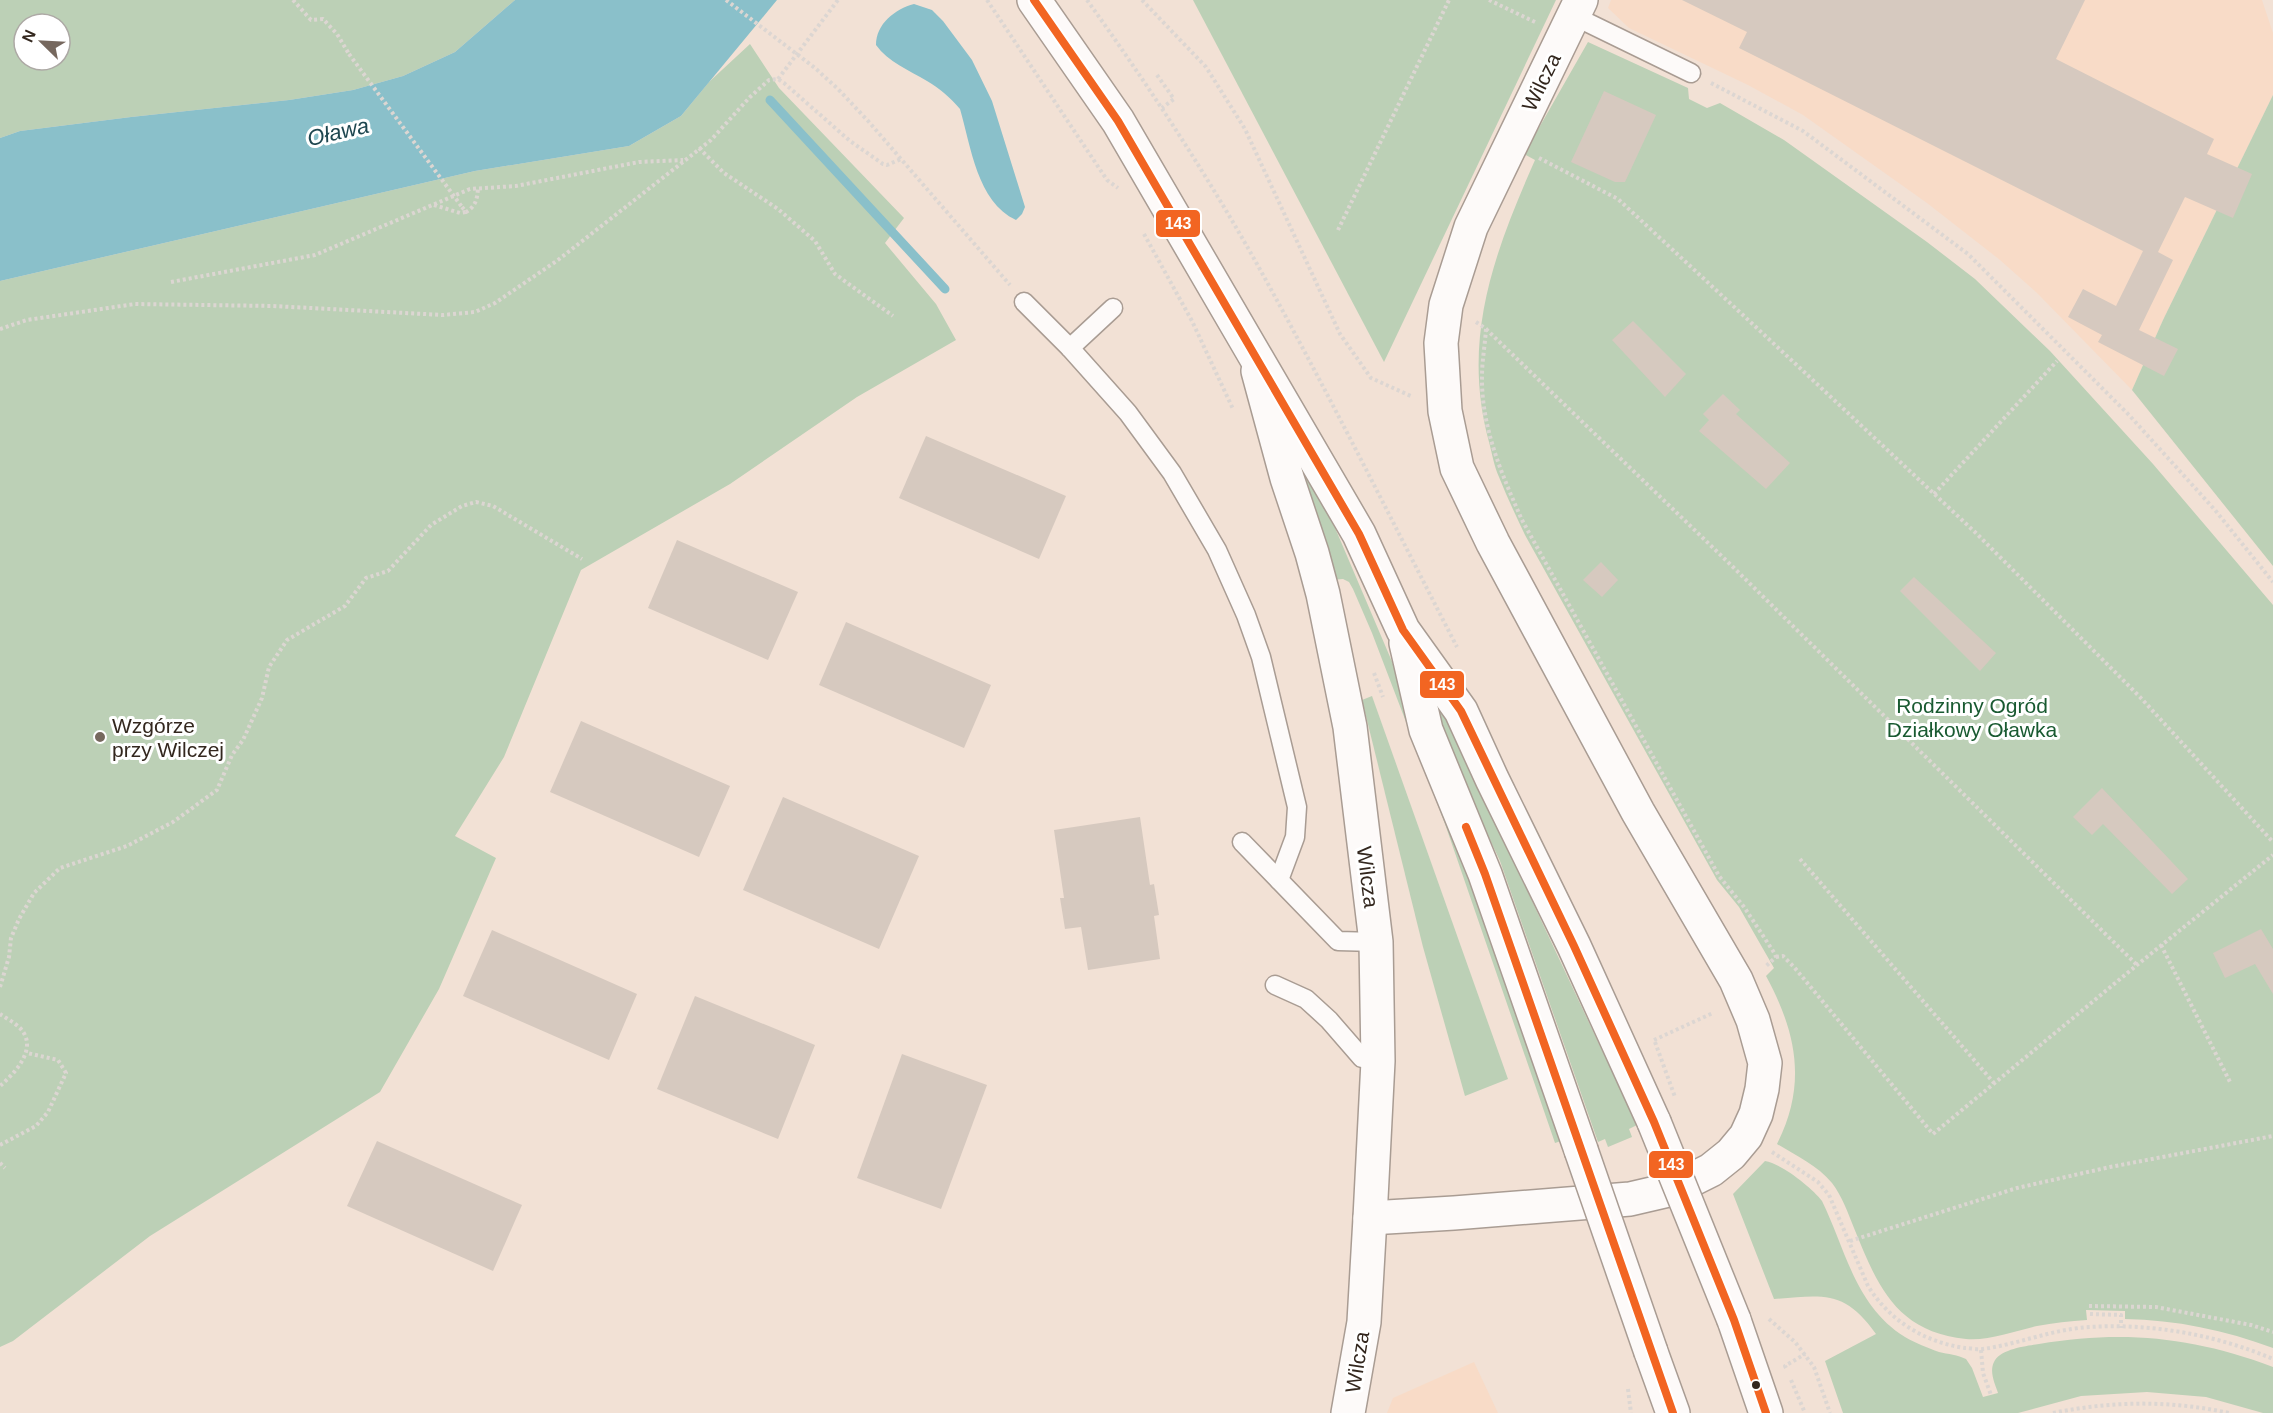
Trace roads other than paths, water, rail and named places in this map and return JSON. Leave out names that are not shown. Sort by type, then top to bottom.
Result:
[{"type":"street","points":[[1034,0],[1118,121],[1359,534],[1403,630],[1461,711],[1579,956],[1654,1122],[1750,1317],[1766,1413]]},
{"type":"street","name":"Wilcza","points":[[1370,1218],[1630,1199],[1673,1189],[1711,1170],[1731,1154],[1746,1136],[1756,1114],[1765,1063],[1753,1020],[1736,980],[1638,812],[1492,543],[1456,468],[1445,411],[1441,343],[1446,305],[1471,226],[1566,14]]},
{"type":"street","name":"Wilcza","points":[[1253,352],[1287,478],[1323,594],[1350,727],[1376,942],[1378,1061],[1364,1322],[1348,1413]]},
{"type":"street","points":[[1403,630],[1426,730],[1485,874],[1673,1413]]},
{"type":"lane","points":[[1566,14],[1692,73]]},
{"type":"lane","points":[[1024,302],[1070,348],[1128,413],[1173,473],[1217,550],[1246,615],[1263,666],[1297,807],[1294,837],[1279,880]]},
{"type":"lane","points":[[1070,348],[1113,308]]},
{"type":"lane","points":[[1242,842],[1338,942],[1376,942]]},
{"type":"lane","points":[[1275,985],[1306,999],[1329,1020],[1362,1058],[1378,1061]]},
{"type":"water","name":"Oława","points":[[515,0],[777,0],[681,116],[629,146],[475,171],[0,281],[0,138],[20,131],[289,100],[353,90],[403,76],[455,52]]},
{"type":"water","points":[[914,4],[932,10],[943,21],[972,60],[992,101],[1025,207],[1016,220],[1003,212],[984,187],[972,156],[960,109],[940,90],[893,61],[876,45],[879,30],[888,18]]},
{"type":"waterway","points":[[770,100],[945,289]]},
{"type":"place","name":"Wzgórze przy Wilczej","points":[[100,737]]},
{"type":"park label","name":"Rodzinny Ogród Działkowy Oławka","points":[[1972,717]]}]
